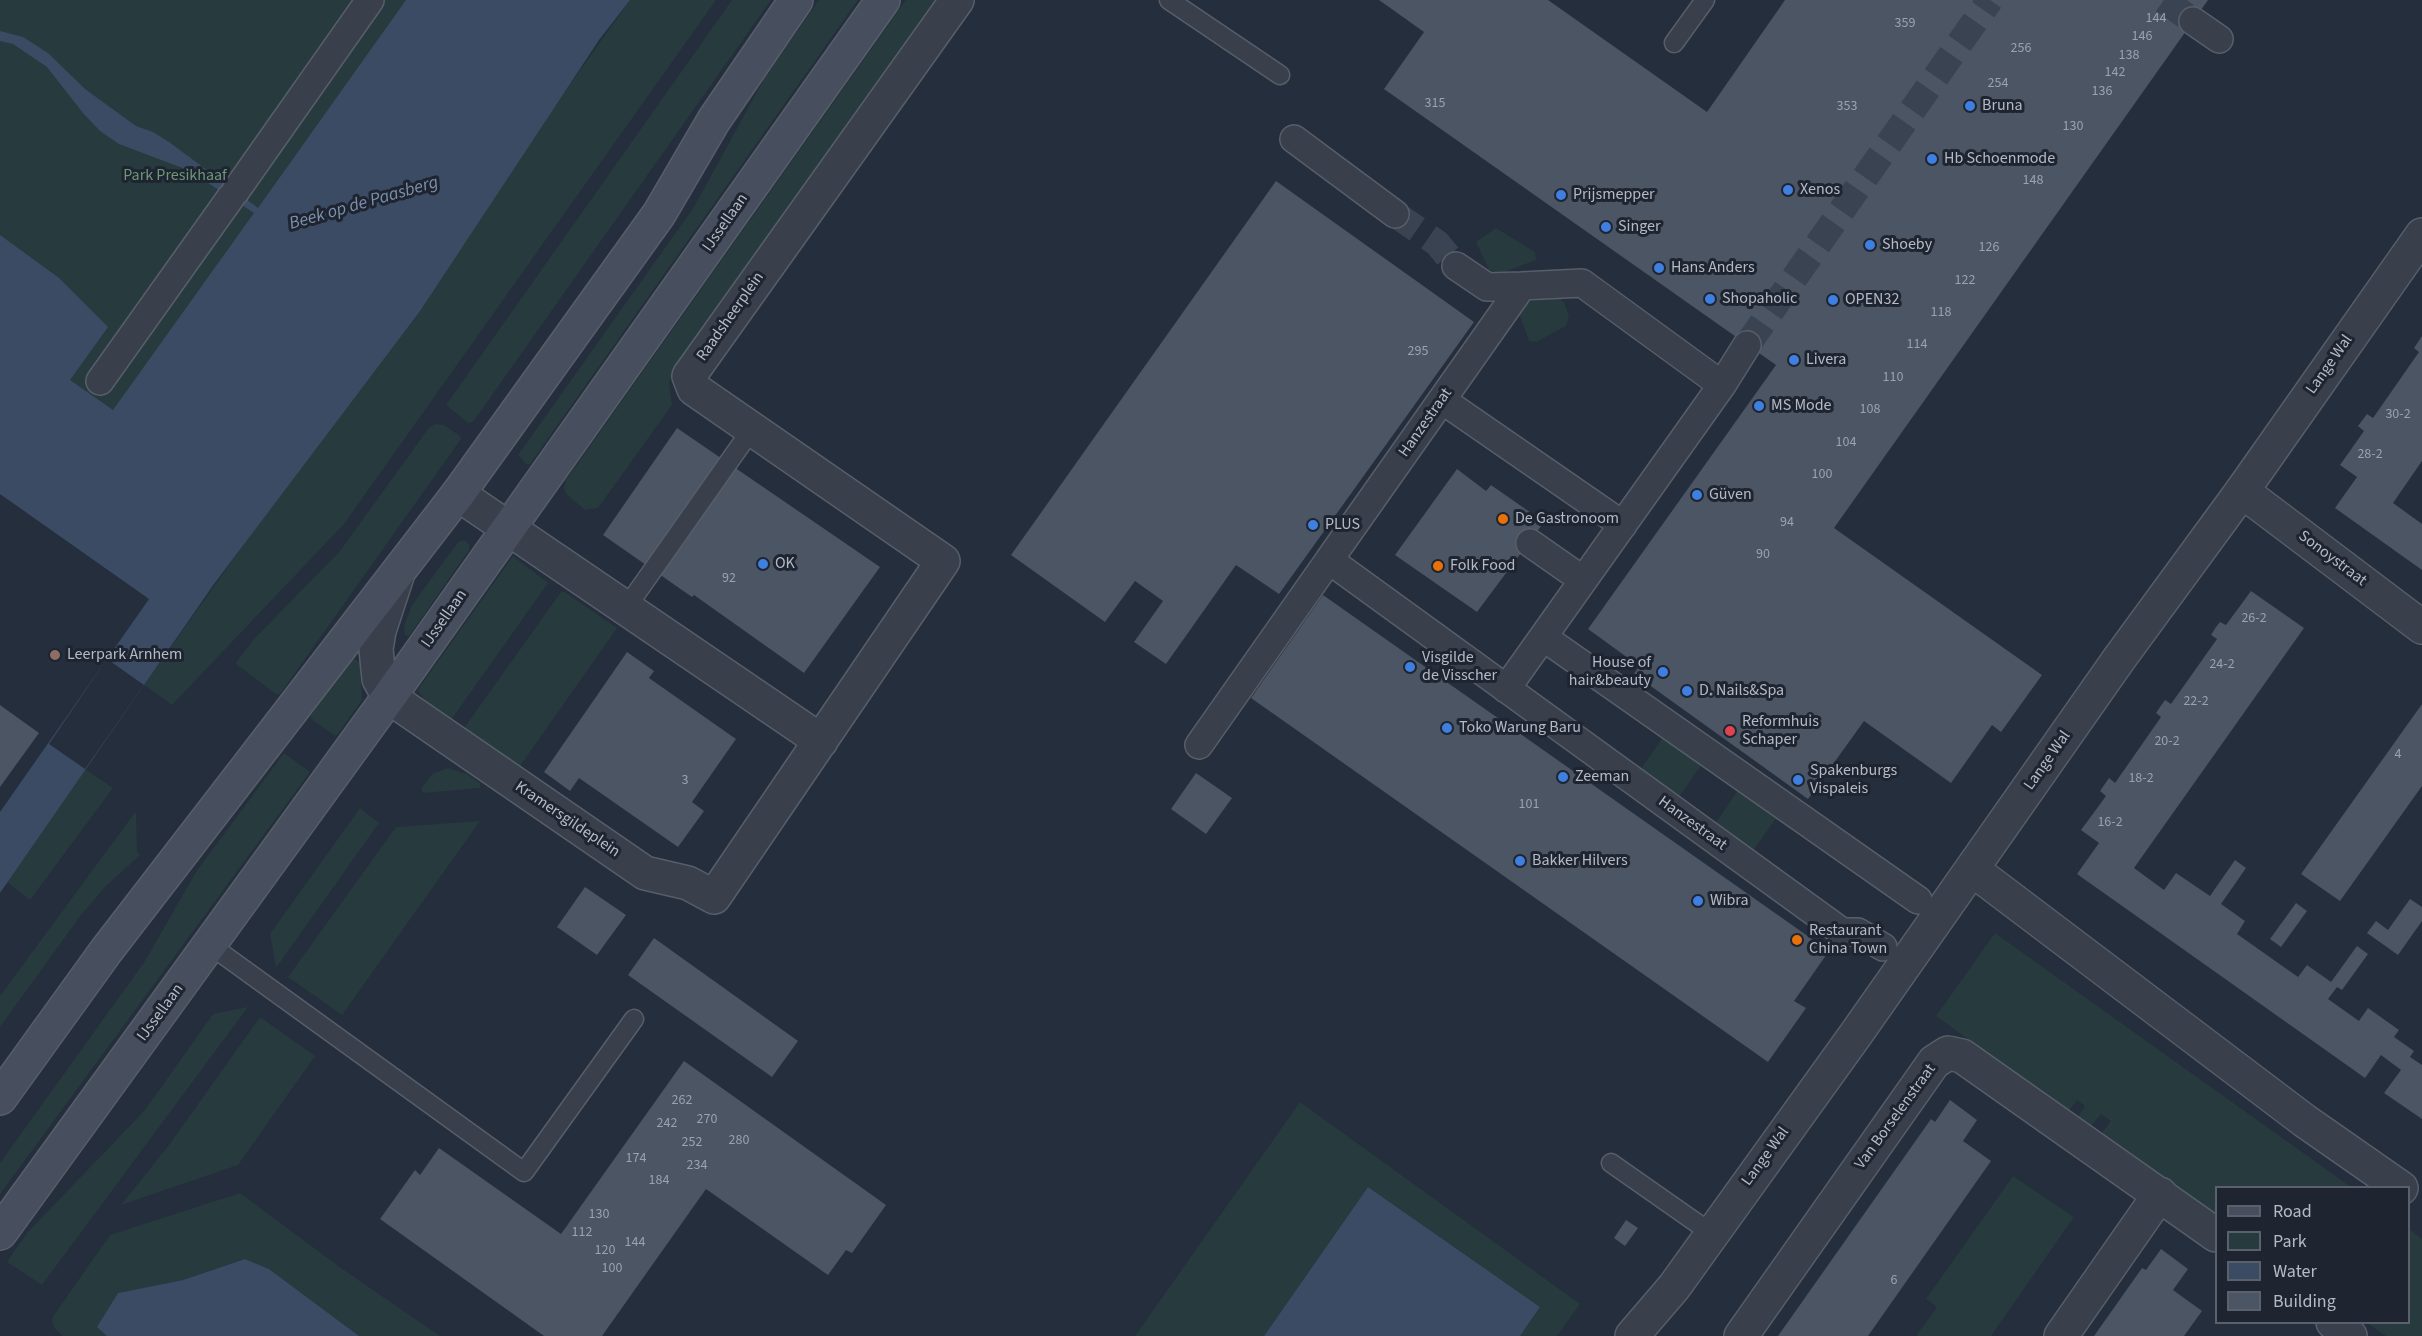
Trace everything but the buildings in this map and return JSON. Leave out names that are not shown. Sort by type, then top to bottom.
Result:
[{"type":"main road","points":[[0,1098],[106,951],[458,494],[659,214],[714,120],[796,0]]},
{"type":"main road","name":"IJssellaan","points":[[0,1233],[389,697],[883,0]]},
{"type":"street","points":[[100,381],[370,0]]},
{"type":"street","name":"Raadsheerplein","points":[[943,561],[694,389],[689,376],[957,0]]},
{"type":"street","points":[[2193,21],[2219,39]]},
{"type":"street","points":[[1294,139],[1395,214]]},
{"type":"street","name":"Lange Wal","points":[[1647,1336],[1674,1287],[1711,1233],[1973,870],[2119,659],[2242,491],[2422,235]]},
{"type":"street","points":[[1456,266],[1487,287],[1582,283],[1722,385]]},
{"type":"street","name":"Hanzestraat","points":[[1199,745],[1522,286]]},
{"type":"street","points":[[1506,689],[1748,345]]},
{"type":"street","points":[[1442,400],[1623,525]]},
{"type":"street","name":"Sonoystraat","points":[[2242,491],[2422,627]]},
{"type":"street","points":[[458,494],[821,741]]},
{"type":"street","points":[[1530,543],[1583,580]]},
{"type":"street","name":"Hanzestraat","points":[[1329,560],[1842,932],[1858,932],[1883,947]]},
{"type":"street","name":"Kramersgildeplein","points":[[389,697],[645,873],[688,884],[714,897],[943,561]]},
{"type":"street","points":[[389,697],[379,679],[376,649],[385,611],[403,563]]},
{"type":"street","points":[[1543,637],[1918,900]]},
{"type":"street","points":[[1973,870],[2305,1121],[2398,1186]]},
{"type":"street","name":"Van Borselenstraat","points":[[1741,1336],[1934,1062],[1948,1053],[1962,1056],[2215,1234]]},
{"type":"street","points":[[2410,1193],[2422,1202]]},
{"type":"street","points":[[2061,1336],[2160,1194]]},
{"type":"street","name":"Lange Wal","points":[[1632,1336],[1674,1287]]},
{"type":"street","points":[[2334,1324],[2350,1336]]},
{"type":"lane","points":[[1169,0],[1280,75]]},
{"type":"lane","points":[[1674,43],[1705,0]]},
{"type":"lane","points":[[626,608],[752,429]]},
{"type":"lane","points":[[210,945],[524,1173],[634,1019]]},
{"type":"lane","points":[[1611,1163],[1711,1233]]},
{"type":"green space","name":"Park Presikhaaf","points":[[0,0],[526,0],[153,496],[0,383]]},
{"type":"green space","points":[[630,0],[716,0],[344,524],[172,705],[144,685]]},
{"type":"green space","points":[[732,0],[771,0],[473,422],[468,423],[446,405]]},
{"type":"green space","points":[[819,0],[858,0],[530,464],[526,464],[518,455],[694,207],[764,79]]},
{"type":"green space","points":[[906,0],[936,0],[674,370],[669,383],[672,405],[598,508],[585,510],[566,494],[564,488],[566,480]]},
{"type":"green space","points":[[1496,228],[1535,252],[1536,260],[1502,273],[1489,270],[1476,242]]},
{"type":"green space","points":[[1559,298],[1564,302],[1569,316],[1566,326],[1536,342],[1529,341],[1518,311],[1525,302]]},
{"type":"green space","points":[[435,424],[444,425],[461,439],[280,694],[276,694],[236,664],[237,661],[254,639],[340,551],[428,429]]},
{"type":"green space","points":[[464,540],[469,544],[469,550],[409,636],[405,635],[404,626],[412,605],[458,542]]},
{"type":"green space","points":[[513,556],[548,583],[451,720],[429,705],[418,691],[419,688]]},
{"type":"green space","points":[[561,592],[565,592],[617,628],[518,769],[464,728]]},
{"type":"green space","points":[[354,659],[360,662],[362,700],[337,735],[334,735],[311,719],[311,715],[349,661]]},
{"type":"green space","points":[[1663,737],[1702,764],[1675,803],[1636,776]]},
{"type":"green space","points":[[284,753],[310,772],[0,1194],[0,1163],[145,961],[196,872]]},
{"type":"green space","points":[[448,768],[467,774],[480,783],[480,788],[423,793],[421,789],[432,774]]},
{"type":"green space","points":[[85,769],[113,788],[30,900],[7,882]]},
{"type":"green space","points":[[1738,790],[1777,817],[1749,856],[1711,830]]},
{"type":"green space","points":[[360,808],[379,823],[276,968],[270,934]]},
{"type":"green space","points":[[136,811],[137,852],[140,855],[106,886],[81,915],[0,1027],[0,996]]},
{"type":"green space","points":[[480,821],[342,1015],[288,977],[396,827]]},
{"type":"green space","points":[[1995,933],[2350,1186],[2215,1186],[2215,1215],[2101,1134],[2111,1121],[2101,1114],[2091,1126],[2078,1117],[2085,1106],[2077,1100],[2068,1112],[1936,1016]]},
{"type":"green space","points":[[248,1007],[42,1285],[7,1262],[27,1233],[145,1110],[213,1014]]},
{"type":"green space","points":[[260,1017],[315,1056],[238,1165],[121,1205],[169,1145]]},
{"type":"green space","points":[[1300,1102],[1580,1304],[1557,1336],[1520,1336],[1540,1307],[1368,1187],[1264,1336],[1135,1336]]},
{"type":"green space","points":[[2013,1176],[2074,1217],[1991,1336],[1916,1336],[1937,1307],[1926,1299]]},
{"type":"green space","points":[[240,1193],[341,1268],[440,1336],[359,1336],[269,1269],[245,1259],[183,1280],[118,1293],[98,1327],[107,1336],[63,1336],[54,1328],[52,1321],[54,1315],[110,1235]]},
{"type":"green space","points":[[2410,1230],[2422,1239],[2422,1336],[2386,1336],[2368,1324],[2410,1324]]},
{"type":"water","name":"Beek op de Paasberg","points":[[406,0],[630,0],[599,40],[420,311],[214,584],[0,893],[0,812],[149,599],[0,494],[0,235],[59,278],[108,327],[70,380],[113,410],[254,213],[188,170],[119,144],[100,131],[47,67],[13,44],[0,41],[0,31],[23,37],[48,53],[85,89],[136,126],[153,132],[169,142],[258,208]]},
{"type":"water","points":[[1368,1187],[1540,1307],[1520,1336],[1264,1336]]},
{"type":"water","points":[[245,1259],[269,1269],[359,1336],[107,1336],[97,1327],[118,1293],[183,1280]]},
{"type":"pier","points":[[107,659],[144,685],[85,769],[49,744]]},
{"type":"tunnel","points":[[1747,345],[1990,0]]},
{"type":"tunnel","points":[[2164,0],[2193,21]]},
{"type":"tunnel","points":[[1395,214],[1437,243],[1456,266]]},
{"type":"place","name":"Bruna","points":[[1970,106]]},
{"type":"place","name":"Hb Schoenmode","points":[[1932,159]]},
{"type":"place","name":"Xenos","points":[[1788,190]]},
{"type":"place","name":"Prijsmepper","points":[[1561,195]]},
{"type":"place","name":"Singer","points":[[1606,227]]},
{"type":"place","name":"Shoeby","points":[[1870,245]]},
{"type":"place","name":"Hans Anders","points":[[1659,268]]},
{"type":"place","name":"Shopaholic","points":[[1710,299]]},
{"type":"place","name":"OPEN32","points":[[1833,300]]},
{"type":"place","name":"Livera","points":[[1794,360]]},
{"type":"place","name":"MS Mode","points":[[1759,406]]},
{"type":"place","name":"Güven","points":[[1697,495]]},
{"type":"place","name":"De Gastronoom","points":[[1503,519]]},
{"type":"place","name":"PLUS","points":[[1313,525]]},
{"type":"place","name":"OK","points":[[763,564]]},
{"type":"place","name":"Folk Food","points":[[1438,566]]},
{"type":"place","name":"Leerpark Arnhem","points":[[55,655]]},
{"type":"place","name":"Visgilde de Visscher","points":[[1410,667]]},
{"type":"place","name":"House of hair&beauty","points":[[1663,672]]},
{"type":"place","name":"D. Nails&Spa","points":[[1687,691]]},
{"type":"place","name":"Toko Warung Baru","points":[[1447,728]]},
{"type":"place","name":"Reformhuis Schaper","points":[[1730,731]]},
{"type":"place","name":"Zeeman","points":[[1563,777]]},
{"type":"place","name":"Spakenburgs Vispaleis","points":[[1798,780]]},
{"type":"place","name":"Bakker Hilvers","points":[[1520,861]]},
{"type":"place","name":"Wibra","points":[[1698,901]]},
{"type":"place","name":"Restaurant China Town","points":[[1797,940]]}]
